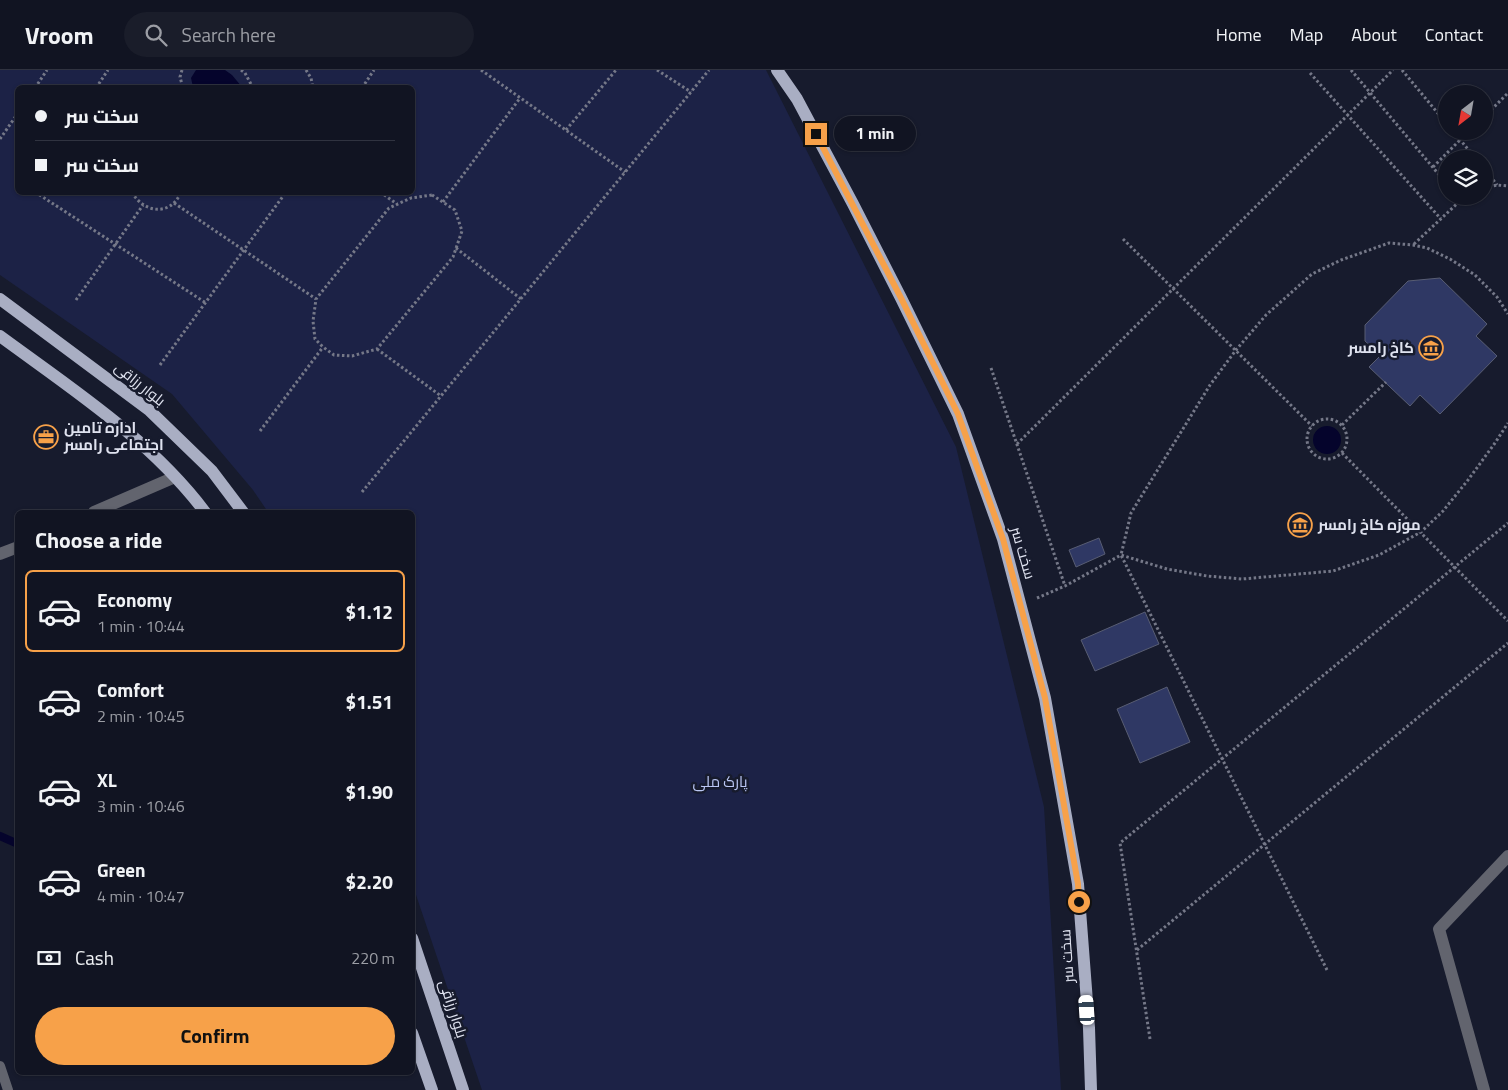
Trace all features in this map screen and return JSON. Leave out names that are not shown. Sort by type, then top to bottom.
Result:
[{"type":"main road","name":"سخت سر","points":[[777,70],[797,99],[854,204],[958,414],[1003,539],[1045,698],[1078,884],[1089,1028],[1091,1090]]},
{"type":"main road","name":"بلوار رزاقی","points":[[0,299],[149,410],[212,471],[241,510]]},
{"type":"main road","points":[[0,336],[130,433],[189,491],[203,510]]},
{"type":"main road","name":"بلوار رزاقی","points":[[415,947],[463,1090]]},
{"type":"main road","points":[[415,1042],[432,1090]]},
{"type":"street","points":[[99,510],[175,477]]},
{"type":"street","points":[[0,554],[15,548]]},
{"type":"street","points":[[1484,1090],[1439,928],[1508,856]]},
{"type":"lane","points":[[0,1066],[5,1088]]},
{"type":"path","points":[[37,85],[47,70]]},
{"type":"path","points":[[98,85],[108,70]]},
{"type":"path","points":[[182,70],[180,77],[182,85]]},
{"type":"path","points":[[241,70],[245,73],[251,85]]},
{"type":"path","points":[[306,70],[312,85]]},
{"type":"path","points":[[364,85],[374,70]]},
{"type":"path","points":[[481,70],[625,172]]},
{"type":"path","points":[[566,130],[616,70]]},
{"type":"path","points":[[657,70],[691,92]]},
{"type":"path","points":[[362,492],[709,70]]},
{"type":"path","points":[[1351,70],[1438,173]]},
{"type":"path","points":[[1017,444],[1393,70]]},
{"type":"path","points":[[1402,70],[1438,113]]},
{"type":"path","points":[[1310,73],[1441,218]]},
{"type":"path","points":[[1493,108],[1508,93]]},
{"type":"path","points":[[443,202],[520,98]]},
{"type":"path","points":[[0,139],[15,117]]},
{"type":"path","points":[[1433,167],[1460,140],[1468,150]]},
{"type":"path","points":[[1493,180],[1497,185]]},
{"type":"path","points":[[1493,186],[1508,186]]},
{"type":"path","points":[[40,195],[206,303]]},
{"type":"path","points":[[134,195],[142,206],[159,210],[174,202],[179,195]]},
{"type":"path","points":[[160,365],[284,195]]},
{"type":"path","points":[[384,195],[397,204]]},
{"type":"path","points":[[432,196],[455,210],[462,231],[453,257],[377,349],[352,356],[334,355],[315,339],[313,321],[316,299],[389,208],[397,204],[411,198],[432,196]]},
{"type":"path","points":[[174,202],[316,299]]},
{"type":"path","points":[[1413,244],[1455,205]]},
{"type":"path","points":[[76,300],[142,206]]},
{"type":"path","points":[[1123,239],[1312,426]]},
{"type":"path","points":[[1327,970],[1121,555],[1131,513],[1205,392],[1236,350],[1266,315],[1312,274],[1340,260],[1389,243],[1413,244],[1427,248],[1450,259],[1475,275],[1497,297],[1508,314]]},
{"type":"path","points":[[456,248],[521,298]]},
{"type":"path","points":[[260,431],[323,347]]},
{"type":"path","points":[[377,349],[441,396]]},
{"type":"path","points":[[991,368],[1065,586]]},
{"type":"path","points":[[1342,425],[1386,382]]},
{"type":"path","points":[[1327,419],[1342,425],[1348,439],[1342,453],[1333,459],[1327,460],[1316,456],[1309,447],[1308,442],[1312,426],[1316,422],[1327,419]]},
{"type":"path","points":[[1020,604],[1065,586],[1121,555],[1167,569],[1207,576],[1242,579],[1333,571],[1379,555],[1421,532],[1443,511],[1468,480],[1508,422]]},
{"type":"path","points":[[1342,453],[1508,621]]},
{"type":"path","points":[[1150,1039],[1120,843],[1508,523]]},
{"type":"path","points":[[1137,950],[1508,643]]},
{"type":"green space","name":"پارک ملی","points":[[0,70],[766,70],[956,447],[1044,807],[1061,1090],[482,1090],[415,892],[415,510],[267,510],[253,490],[172,394],[0,275]]},
{"type":"shaded area","points":[[196,70],[225,70],[240,85],[193,85],[191,78]]},
{"type":"shaded area","points":[[1327,426],[1337,430],[1341,440],[1337,450],[1327,454],[1317,450],[1313,440],[1317,430]]},
{"type":"building","name":"کاخ رامسر","points":[[1440,278],[1487,324],[1476,336],[1497,356],[1440,414],[1420,395],[1410,406],[1369,367],[1381,355],[1365,341],[1365,325],[1408,281]]},
{"type":"building","points":[[1099,538],[1105,554],[1076,567],[1069,550]]},
{"type":"building","points":[[1145,612],[1159,644],[1095,671],[1081,640]]},
{"type":"building","points":[[1167,687],[1190,742],[1140,763],[1117,709]]},
{"type":"waterway","points":[[0,836],[15,843]]},
{"type":"place","name":"کاخ رامسر","points":[[1431,348]]},
{"type":"place","name":"اداره تامین اجتماعی رامسر","points":[[46,437]]},
{"type":"place","name":"موزه کاخ رامسر","points":[[1300,525]]},
{"type":"route","points":[[816,134],[854,204],[958,414],[1003,539],[1045,698],[1078,884],[1079,902]]}]
